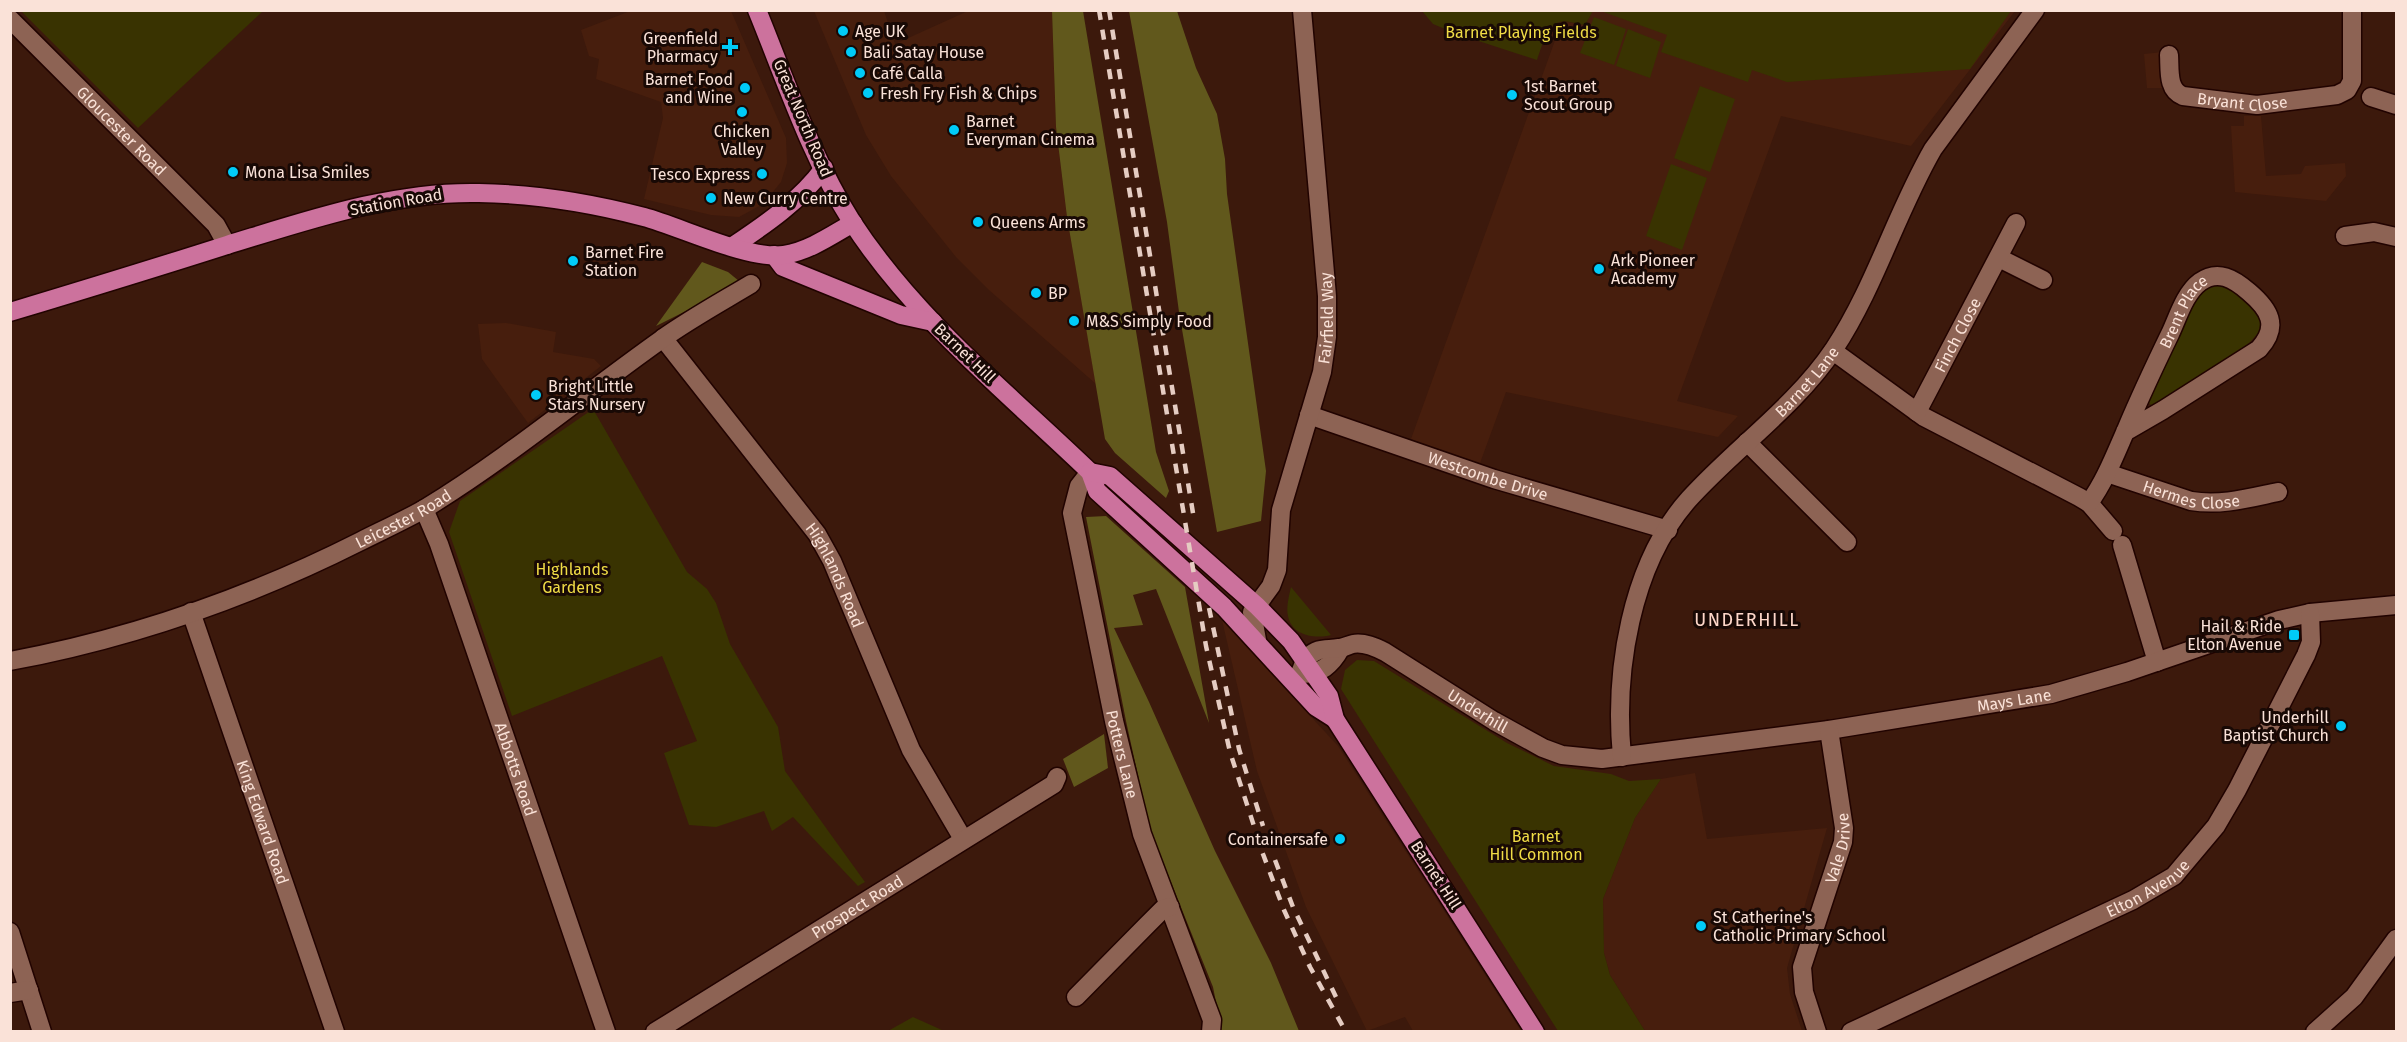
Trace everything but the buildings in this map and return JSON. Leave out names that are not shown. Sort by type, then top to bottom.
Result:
[{"type":"main road","name":"Great North Road","points":[[757,10],[824,168],[853,223]]},
{"type":"main road","points":[[733,246],[758,230],[810,187],[824,168]]},
{"type":"main road","name":"Station Road","points":[[10,312],[315,218],[374,204],[442,192],[520,195],[598,207],[646,218],[762,254],[774,255],[799,251],[853,223]]},
{"type":"main road","name":"Barnet Hill","points":[[853,223],[902,287],[933,322],[1090,472],[1097,491],[1257,640],[1303,672]]},
{"type":"main road","points":[[774,255],[783,267],[901,315],[933,322]]},
{"type":"main road","name":"Barnet Hill","points":[[1090,472],[1110,476],[1291,641],[1316,706],[1335,719],[1535,1032]]},
{"type":"street","name":"Fairfield Way","points":[[1255,609],[1272,586],[1277,570],[1281,510],[1324,361],[1327,337],[1327,296],[1302,10]]},
{"type":"street","name":"Barnet Lane","points":[[1622,757],[1619,703],[1621,670],[1630,623],[1644,575],[1668,530],[1689,499],[1794,395],[1833,351],[1856,311],[1919,173],[1933,149],[2035,10]]},
{"type":"street","name":"Bryant Close","points":[[2169,55],[2172,86],[2176,93],[2183,96],[2257,105],[2330,96],[2347,90],[2353,74],[2352,10]]},
{"type":"street","name":"Gloucester Road","points":[[10,19],[216,225],[227,245]]},
{"type":"street","points":[[2371,97],[2397,105]]},
{"type":"street","name":"Finch Close","points":[[1917,412],[2016,223]]},
{"type":"street","points":[[2345,236],[2374,232],[2397,237]]},
{"type":"street","points":[[1999,258],[2043,280]]},
{"type":"street","name":"Brent Place","points":[[2089,503],[2108,473],[2125,432],[2188,296],[2201,281],[2216,276],[2225,276],[2235,280],[2266,308],[2271,328],[2269,336],[2259,349],[2125,432]]},
{"type":"street","name":"Leicester Road","points":[[10,661],[68,650],[147,629],[324,559],[424,509],[505,457],[663,338],[751,284]]},
{"type":"street","name":"Highlands Road","points":[[663,338],[817,534],[832,561],[911,750],[963,838]]},
{"type":"street","points":[[1833,351],[1917,412],[2089,503],[2117,538],[2157,662]]},
{"type":"street","name":"Westcombe Drive","points":[[1309,415],[1494,479],[1668,530]]},
{"type":"street","points":[[1747,442],[1847,542]]},
{"type":"street","name":"Potters Lane","points":[[1090,472],[1079,486],[1072,513],[1122,758],[1142,834],[1212,1020],[1211,1032]]},
{"type":"street","name":"Hermes Close","points":[[2108,473],[2206,504],[2217,504],[2278,492]]},
{"type":"street","name":"Abbotts Road","points":[[424,509],[439,544],[606,1032]]},
{"type":"street","name":"Mays Lane","points":[[1622,757],[1829,730],[2051,694],[2157,662],[2270,623],[2310,614],[2397,605]]},
{"type":"street","points":[[1224,607],[1245,612],[1255,609],[1257,640]]},
{"type":"street","name":"King Edward Road","points":[[191,612],[335,1032]]},
{"type":"street","name":"Elton Avenue","points":[[1851,1032],[2133,900],[2174,876],[2216,826],[2237,790],[2306,655],[2311,642],[2310,614]]},
{"type":"street","name":"Underhill","points":[[1303,672],[1315,651],[1361,643],[1385,652],[1494,721],[1544,748],[1562,755],[1582,758],[1622,757]]},
{"type":"street","name":"Vale Drive","points":[[1817,1032],[1804,992],[1802,967],[1843,842],[1844,828],[1829,730]]},
{"type":"street","name":"Prospect Road","points":[[662,1030],[963,838],[1054,784],[1057,777]]},
{"type":"street","points":[[1076,997],[1163,909],[1170,907]]},
{"type":"street","points":[[10,932],[42,1032]]},
{"type":"street","points":[[2315,1032],[2354,997],[2397,939]]},
{"type":"street","points":[[10,993],[29,990]]},
{"type":"shaded area","points":[[633,10],[731,11],[786,138],[787,163],[781,182],[763,204],[739,217],[711,215],[644,199],[663,118],[661,102],[596,79],[599,59],[589,56],[581,30]]},
{"type":"shaded area","name":"Ark Pioneer Academy","points":[[1593,10],[2015,11],[1911,146],[1781,116],[1677,401],[1738,416],[1718,437],[1506,392],[1480,463],[1411,439],[1562,21],[1585,25]]},
{"type":"shaded area","points":[[814,11],[884,11],[895,44],[968,11],[1052,11],[1056,127],[1067,217],[1096,384],[989,290],[956,257],[891,176],[866,135]]},
{"type":"shaded area","points":[[1052,11],[1083,11],[1156,452],[1169,491],[1166,498],[1115,453],[1105,439],[1067,217],[1056,127]]},
{"type":"shaded area","points":[[1129,11],[1177,11],[1196,68],[1217,114],[1225,159],[1227,194],[1266,471],[1261,521],[1217,532],[1179,312],[1167,222]]},
{"type":"shaded area","points":[[2173,51],[2165,88],[2147,88],[2144,54]]},
{"type":"shaded area","points":[[2244,116],[2261,116],[2266,176],[2301,174],[2305,166],[2345,163],[2346,176],[2326,201],[2235,192],[2231,126],[2244,126]]},
{"type":"shaded area","points":[[702,262],[728,272],[739,281],[734,287],[656,326]]},
{"type":"shaded area","name":"Bright Little Stars Nursery","points":[[506,323],[556,332],[553,352],[594,359],[601,366],[528,423],[482,359],[478,324]]},
{"type":"shaded area","points":[[1106,516],[1185,587],[1209,723],[1156,589],[1133,595],[1143,625],[1114,628],[1215,851],[1271,963],[1299,1031],[1218,1031],[1218,1012],[1213,987],[1150,830],[1126,721],[1086,517]]},
{"type":"shaded area","name":"Containersafe","points":[[1222,620],[1338,746],[1521,1031],[1413,1031],[1405,1017],[1367,1031],[1306,907],[1257,771]]},
{"type":"shaded area","points":[[1104,734],[1108,768],[1074,787],[1063,759]]},
{"type":"shaded area","name":"St Catherine's Catholic Primary School","points":[[1695,773],[1707,839],[1827,828],[1787,968],[1790,994],[1802,1031],[1645,1031],[1610,975],[1604,953],[1603,899],[1635,818],[1661,779]]},
{"type":"green space","points":[[1598,10],[2011,11],[1970,69],[1787,82],[1752,70],[1748,82],[1661,52],[1667,35]]},
{"type":"green space","points":[[21,11],[263,11],[138,128]]},
{"type":"green space","name":"Barnet Playing Fields","points":[[1422,11],[1593,11],[1585,25],[1566,21],[1555,24],[1545,38],[1537,60],[1433,24]]},
{"type":"green space","points":[[1594,17],[1626,29],[1614,65],[1580,53]]},
{"type":"green space","points":[[1628,29],[1661,42],[1650,78],[1616,66]]},
{"type":"green space","points":[[1700,86],[1735,99],[1710,172],[1674,158]]},
{"type":"green space","points":[[1671,164],[1707,178],[1682,250],[1646,236]]},
{"type":"green space","points":[[2216,283],[2232,290],[2254,306],[2261,322],[2260,331],[2242,351],[2156,407],[2152,406],[2147,401],[2196,296],[2204,288]]},
{"type":"green space","name":"Highlands Gardens","points":[[593,409],[687,572],[707,589],[716,603],[730,644],[778,727],[785,771],[865,882],[858,886],[793,817],[772,831],[764,811],[716,827],[689,825],[664,753],[697,741],[662,656],[512,716],[449,532],[460,501]]},
{"type":"green space","points":[[1291,587],[1331,635],[1311,636],[1294,628],[1287,613]]},
{"type":"green space","name":"Barnet Hill Common","points":[[1357,660],[1374,661],[1507,743],[1554,766],[1611,774],[1629,781],[1661,779],[1635,818],[1603,899],[1604,953],[1610,975],[1645,1031],[1558,1031],[1341,689],[1345,670]]},
{"type":"green space","points":[[913,1017],[944,1031],[888,1031]]},
{"type":"railway","points":[[1099,10],[1206,646],[1230,752],[1284,910],[1310,967],[1346,1032]]},
{"type":"railway","points":[[1109,10],[1194,519]]},
{"type":"railway","points":[[1209,608],[1239,749],[1263,826]]},
{"type":"railway","points":[[1275,860],[1293,907],[1336,997]]},
{"type":"place","name":"Age UK","points":[[843,31]]},
{"type":"place","name":"Greenfield Pharmacy","points":[[730,47]]},
{"type":"place","name":"Bali Satay House","points":[[851,52]]},
{"type":"place","name":"Café Calla","points":[[860,73]]},
{"type":"place","name":"Barnet Food and Wine","points":[[745,88]]},
{"type":"place","name":"Fresh Fry Fish & Chips","points":[[868,93]]},
{"type":"place","name":"1st Barnet Scout Group","points":[[1512,95]]},
{"type":"place","name":"Chicken Valley","points":[[742,112]]},
{"type":"place","name":"Barnet Everyman Cinema","points":[[954,130]]},
{"type":"place","name":"Mona Lisa Smiles","points":[[233,172]]},
{"type":"place","name":"Tesco Express","points":[[762,174]]},
{"type":"place","name":"New Curry Centre","points":[[711,198]]},
{"type":"place","name":"Queens Arms","points":[[978,222]]},
{"type":"place","name":"Barnet Fire Station","points":[[573,261]]},
{"type":"place","name":"Ark Pioneer Academy","points":[[1599,269]]},
{"type":"place","name":"BP","points":[[1036,293]]},
{"type":"place","name":"M&S Simply Food","points":[[1074,321]]},
{"type":"place","name":"Bright Little Stars Nursery","points":[[536,395]]},
{"type":"place","name":"Hail & Ride Elton Avenue","points":[[2294,635]]},
{"type":"place","name":"Underhill Baptist Church","points":[[2341,726]]},
{"type":"place","name":"Containersafe","points":[[1340,839]]},
{"type":"place","name":"St Catherine's Catholic Primary School","points":[[1701,926]]},
{"type":"district","name":"UNDERHILL","points":[[1747,620]]}]
